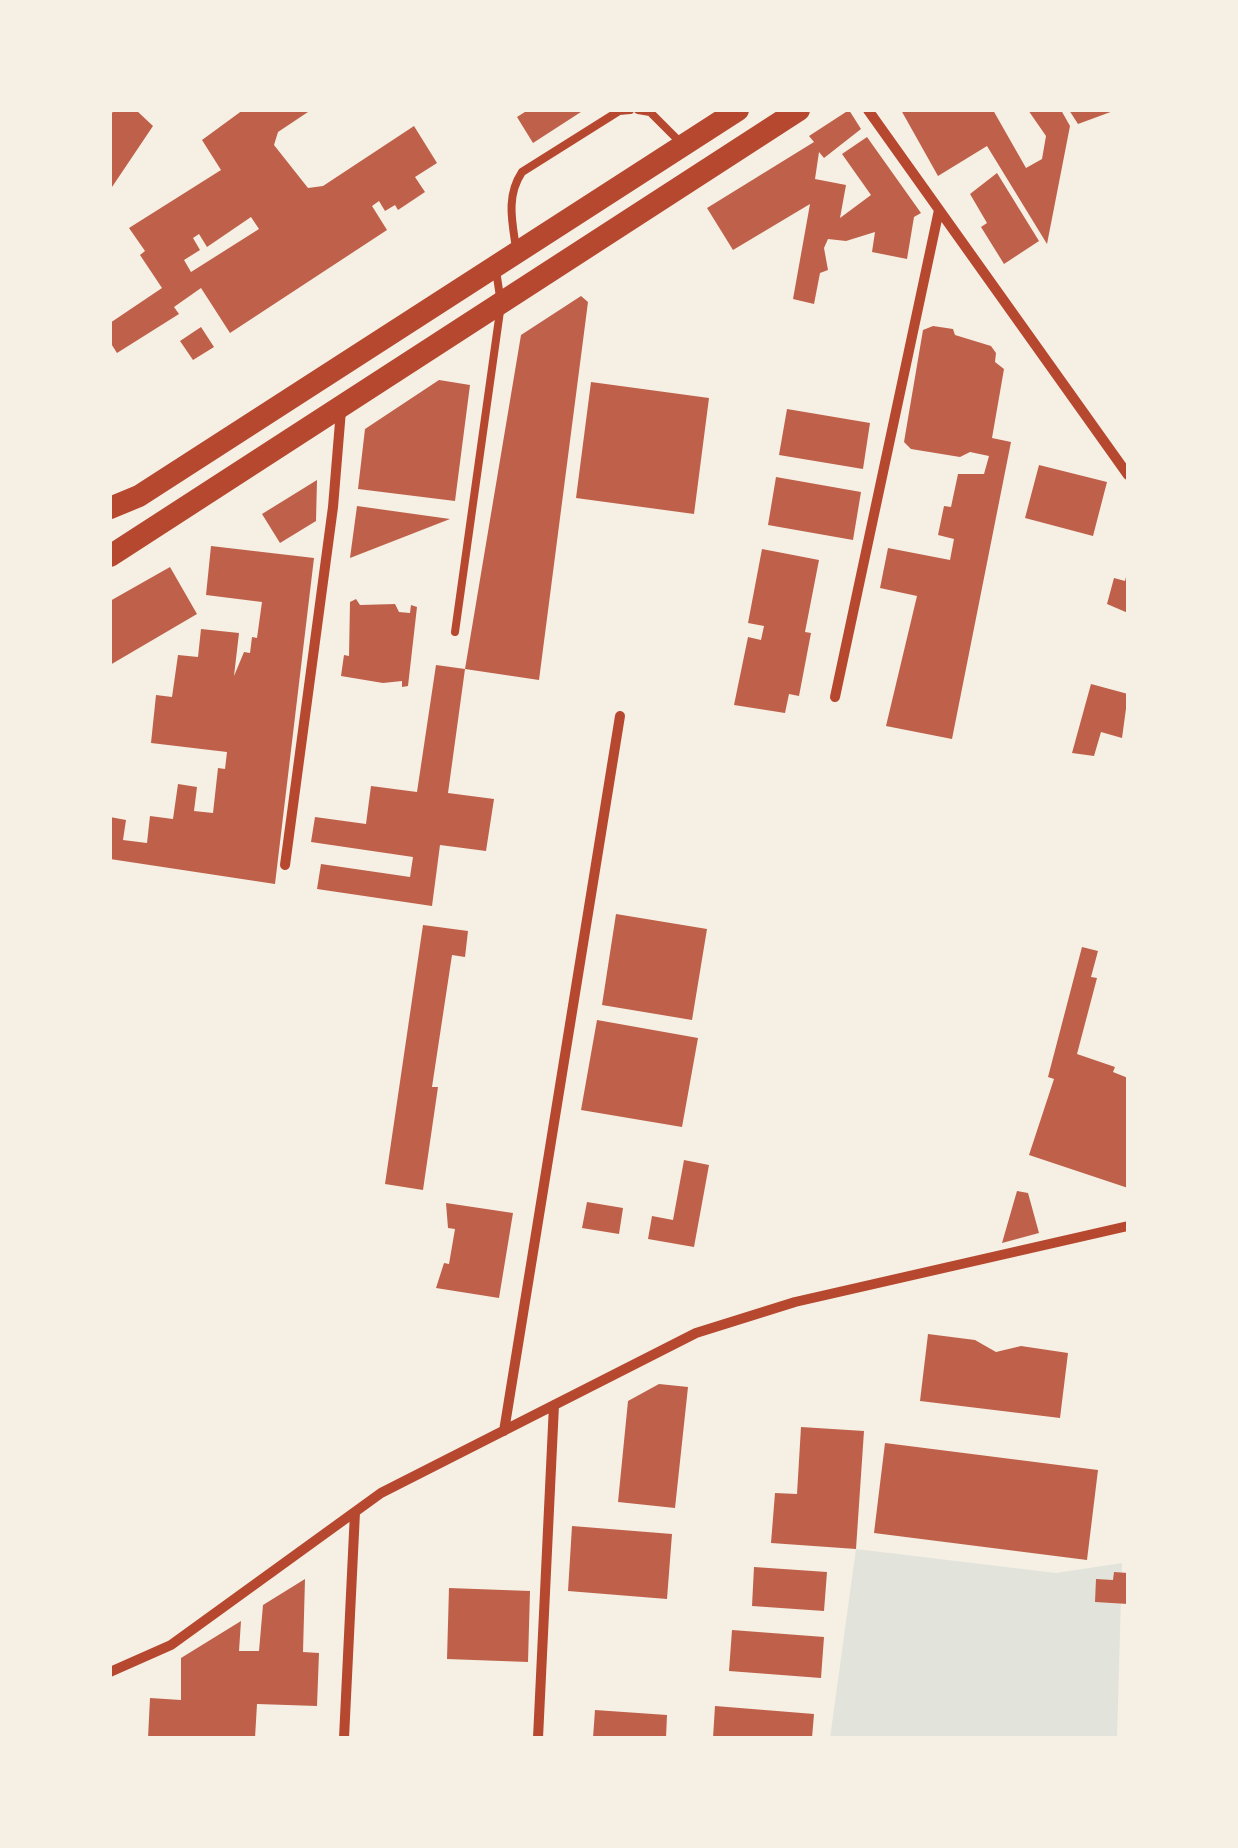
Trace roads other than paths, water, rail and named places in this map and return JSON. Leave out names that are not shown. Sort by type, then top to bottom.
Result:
[{"type":"main road","points":[[110,508],[139,496],[738,110]]},
{"type":"main road","points":[[110,556],[800,110]]},
{"type":"street","points":[[868,110],[1128,476]]},
{"type":"street","points":[[835,697],[938,210]]},
{"type":"street","points":[[285,865],[333,506],[341,407]]},
{"type":"street","points":[[504,1431],[620,716]]},
{"type":"street","points":[[110,1672],[171,1644],[381,1492],[713,1328],[795,1302],[1128,1226]]},
{"type":"street","points":[[538,1738],[554,1405]]},
{"type":"street","points":[[344,1738],[355,1512]]},
{"type":"lane","points":[[517,252],[511,209],[513,186],[522,172],[619,111],[650,112],[684,145]]},
{"type":"lane","points":[[455,632],[501,304],[495,266]]}]
